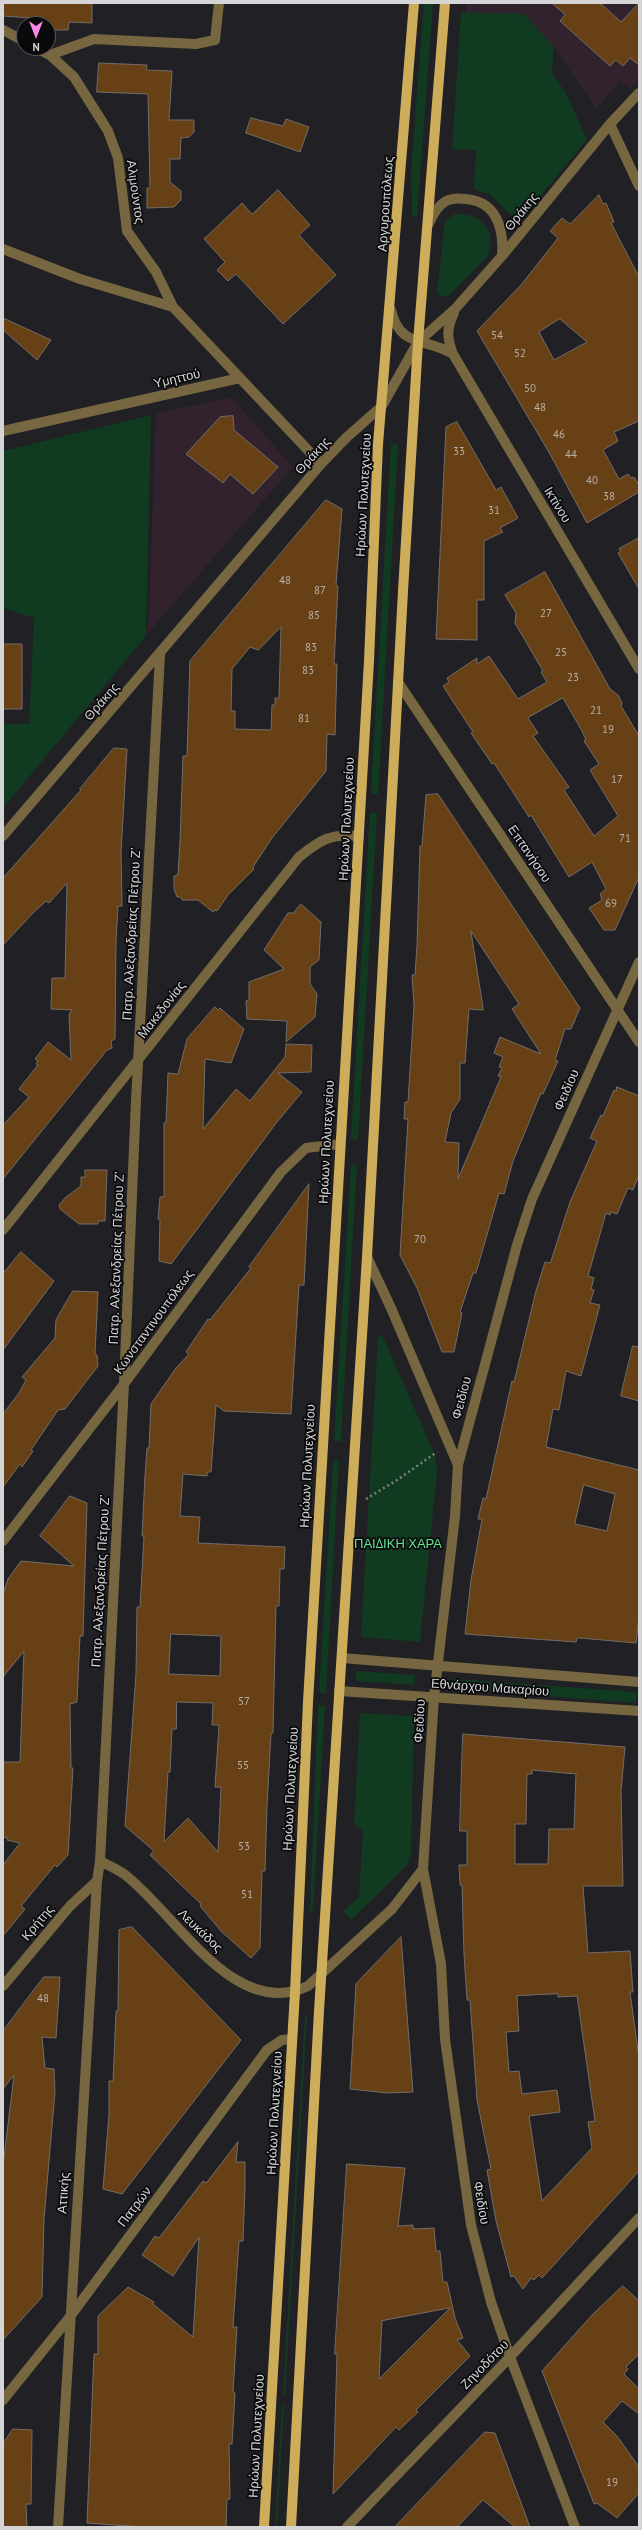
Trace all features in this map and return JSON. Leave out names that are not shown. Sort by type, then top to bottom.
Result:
[{"type":"main road","name":"Αργυρουπόλεως","points":[[382,406],[391,310],[414,3]]},
{"type":"main road","points":[[291,2527],[322,1971],[366,1257],[418,342],[445,3]]},
{"type":"main road","name":"Ηρώων Πολυτεχνείου","points":[[264,2527],[292,2039],[308,1702],[359,836],[378,444],[382,406]]},
{"type":"street","points":[[56,53],[94,39],[196,44],[215,40],[219,3]]},
{"type":"street","points":[[3,30],[16,37]]},
{"type":"street","name":"Αλιμούντος","points":[[51,56],[74,77],[108,131],[118,158],[127,231],[156,272],[173,307],[240,378]]},
{"type":"street","name":"Θράκης","points":[[3,836],[160,655],[321,464],[347,437],[382,406],[418,342],[455,309],[502,256],[610,124],[639,93]]},
{"type":"street","points":[[610,124],[639,186]]},
{"type":"street","points":[[428,225],[436,211],[448,200],[456,198],[478,200],[494,214],[500,224],[503,244],[502,256]]},
{"type":"street","points":[[3,249],[80,279],[173,307]]},
{"type":"street","name":"Ικτίνου","points":[[455,309],[447,326],[447,339],[453,354],[639,670]]},
{"type":"street","points":[[391,310],[394,324],[402,334],[418,342],[442,347],[453,354]]},
{"type":"street","points":[[240,378],[321,464]]},
{"type":"street","name":"Υμηττού","points":[[3,431],[240,378]]},
{"type":"street","name":"Πατρ. Αλεξανδρείας Πέτρου Ζ’","points":[[100,1861],[124,1384],[138,1062],[160,655]]},
{"type":"street","name":"Επτανήσου","points":[[398,682],[639,1042]]},
{"type":"street","name":"Μακεδονίας","points":[[3,1230],[138,1062],[299,857],[318,842],[333,836],[359,836]]},
{"type":"street","name":"Φειδίου","points":[[575,2527],[510,2357],[491,2302],[471,2225],[445,2039],[441,1964],[423,1869],[434,1697],[455,1516],[458,1465],[517,1245],[532,1199],[639,962]]},
{"type":"street","name":"Κωνσταντινουπόλεως","points":[[3,1541],[124,1384],[281,1172],[306,1148],[340,1144]]},
{"type":"street","points":[[366,1257],[450,1442],[458,1465]]},
{"type":"street","name":"Εθνάρχου Μακαρίου","points":[[342,1658],[639,1682]]},
{"type":"street","name":"Εθνάρχου Μακαρίου","points":[[339,1692],[639,1711]]},
{"type":"street","name":"Λευκάδος","points":[[100,1861],[128,1878],[208,1957],[242,1985],[270,1994],[294,1992]]},
{"type":"street","name":"Αττικής","points":[[58,2527],[69,2318],[97,1881],[100,1861]]},
{"type":"street","points":[[294,1992],[308,1986],[322,1971],[392,1908],[423,1869]]},
{"type":"street","name":"Κρήτης","points":[[3,1986],[70,1906],[97,1881]]},
{"type":"street","name":"Πατρών","points":[[3,2400],[69,2318],[267,2050],[282,2040],[292,2039]]},
{"type":"street","name":"Ζηνοδότου","points":[[347,2527],[510,2357],[639,2218]]},
{"type":"path","points":[[350,1508],[397,1480],[450,1442]]},
{"type":"shaded area","points":[[466,3],[639,3],[639,79],[630,89],[620,81],[596,109],[554,47],[466,12]]},
{"type":"shaded area","points":[[231,397],[293,467],[148,633],[156,414]]},
{"type":"green space","points":[[424,3],[433,3],[417,217],[412,217],[411,171]]},
{"type":"green space","points":[[461,12],[524,14],[554,47],[552,73],[566,93],[587,140],[523,217],[514,217],[489,194],[474,189],[476,150],[452,149]]},
{"type":"green space","points":[[455,214],[464,214],[480,220],[489,232],[491,239],[490,248],[487,257],[450,295],[444,297],[437,293],[445,221]]},
{"type":"green space","points":[[151,415],[146,636],[3,808],[3,724],[29,724],[34,618],[3,608],[3,451]]},
{"type":"green space","points":[[391,443],[398,444],[378,794],[371,794]]},
{"type":"green space","points":[[370,813],[377,813],[358,1140],[351,1139]]},
{"type":"green space","points":[[351,1165],[357,1165],[341,1441],[334,1441]]},
{"type":"green space","name":"ΠΑΙΔΙΚΗ ΧΑΡΑ","points":[[378,1336],[383,1337],[435,1455],[437,1471],[420,1642],[361,1637]]},
{"type":"green space","points":[[333,1460],[339,1461],[326,1693],[319,1693]]},
{"type":"green space","points":[[356,1671],[415,1675],[414,1685],[356,1681]]},
{"type":"green space","points":[[454,1679],[637,1692],[636,1703],[453,1689]]},
{"type":"green space","points":[[318,1705],[325,1706],[313,1910],[310,1911]]},
{"type":"green space","points":[[360,1713],[414,1716],[411,1854],[408,1864],[352,1919],[343,1911],[359,1897],[363,1831],[354,1824]]},
{"type":"green space","points":[[305,2016],[307,2016],[285,2396],[283,2396]]},
{"type":"green space","points":[[282,2405],[284,2405],[277,2527],[275,2527]]},
{"type":"building","points":[[3,3],[92,3],[92,23],[69,22],[68,30],[56,30],[56,16],[3,16]]},
{"type":"building","points":[[552,3],[600,3],[621,22],[639,3],[639,65],[630,58],[623,66],[616,60],[610,66],[560,21],[565,15]]},
{"type":"building","points":[[99,63],[147,65],[146,70],[172,71],[169,120],[194,120],[194,132],[189,137],[181,138],[180,159],[170,159],[170,182],[181,191],[181,200],[174,207],[147,208],[147,188],[150,188],[148,94],[97,92]]},
{"type":"building","points":[[251,118],[283,126],[286,119],[309,127],[300,152],[246,133]]},
{"type":"building","points":[[278,190],[310,225],[299,235],[336,275],[283,324],[236,274],[228,281],[217,270],[225,262],[204,239],[242,203],[252,214]]},
{"type":"building","points":[[599,195],[603,204],[606,203],[614,222],[611,223],[639,277],[639,421],[614,432],[618,441],[603,450],[619,479],[628,474],[631,478],[634,477],[639,485],[639,492],[587,523],[550,454],[477,331],[521,285],[558,238],[550,231],[562,218],[570,224]],"holes":[[[560,319],[587,342],[554,360],[539,332]]]},
{"type":"building","points":[[3,318],[51,340],[37,360],[3,330]]},
{"type":"building","points":[[233,416],[234,430],[278,467],[253,494],[230,474],[223,483],[186,454],[220,417]]},
{"type":"building","points":[[457,422],[496,490],[501,487],[518,518],[500,528],[503,532],[484,541],[484,600],[477,600],[477,640],[436,639],[446,427]]},
{"type":"building","points":[[326,500],[342,509],[336,585],[338,586],[334,664],[337,664],[335,735],[327,734],[326,771],[272,838],[253,867],[254,869],[228,895],[217,911],[215,910],[213,912],[198,900],[182,900],[181,897],[177,897],[174,889],[174,876],[178,875],[183,756],[187,756],[190,661]],"holes":[[[281,627],[279,698],[275,698],[275,705],[272,705],[271,730],[235,729],[235,711],[231,711],[232,669],[250,647],[258,650]]]},
{"type":"building","points":[[639,538],[639,589],[618,553],[621,551],[619,549]]},
{"type":"building","points":[[545,572],[610,689],[618,695],[622,703],[621,706],[639,736],[639,877],[615,930],[604,930],[589,908],[602,900],[600,894],[606,889],[592,862],[569,877],[531,815],[529,817],[494,763],[492,764],[471,733],[473,732],[443,686],[449,682],[447,678],[477,658],[477,664],[489,656],[518,699],[547,682],[541,672],[543,671],[515,623],[516,613],[505,595]],"holes":[[[563,698],[586,740],[584,741],[599,764],[590,770],[618,816],[594,836],[564,790],[569,787],[533,736],[538,733],[528,718]]]},
{"type":"building","points":[[3,644],[22,644],[22,709],[3,709]]},
{"type":"building","points":[[114,748],[127,749],[121,852],[122,906],[118,906],[116,941],[115,1039],[111,1041],[112,1048],[107,1050],[3,1179],[3,1125],[29,1097],[19,1089],[38,1065],[36,1064],[38,1061],[35,1059],[48,1042],[71,1060],[69,1014],[72,1010],[51,1009],[52,978],[65,978],[67,883],[49,903],[46,901],[33,913],[3,945],[3,878],[81,790],[80,789]]},
{"type":"building","points":[[438,794],[580,1008],[571,1029],[565,1029],[555,1060],[558,1061],[543,1094],[541,1093],[513,1161],[504,1194],[499,1193],[476,1273],[473,1273],[460,1312],[462,1313],[454,1352],[442,1352],[417,1288],[400,1255],[408,1119],[404,1119],[405,1102],[408,1102],[414,1006],[412,975],[415,975],[420,846],[422,846],[426,795]],"holes":[[[471,931],[519,1004],[512,1009],[541,1054],[500,1037],[494,1053],[503,1057],[499,1067],[502,1068],[498,1076],[501,1077],[458,1179],[459,1143],[445,1142],[451,1113],[460,1099],[460,1063],[465,1063],[469,1009],[483,1010]]]},
{"type":"building","points":[[301,904],[321,922],[319,960],[310,967],[310,984],[317,994],[315,1017],[286,1042],[287,1021],[247,1019],[246,1001],[249,1000],[249,982],[284,969],[264,950],[288,913],[293,913]]},
{"type":"building","points":[[215,1007],[218,1010],[220,1008],[244,1029],[231,1063],[205,1059],[203,1129],[236,1089],[250,1101],[285,1057],[286,1044],[312,1045],[311,1072],[278,1073],[302,1092],[277,1122],[171,1264],[159,1261],[160,1219],[158,1219],[160,1197],[164,1197],[164,1123],[166,1123],[168,1073],[178,1074],[187,1039]]},
{"type":"building","points":[[617,1087],[639,1096],[639,1175],[633,1190],[628,1188],[617,1214],[611,1212],[610,1215],[606,1213],[588,1276],[594,1278],[591,1289],[594,1290],[590,1303],[600,1305],[581,1376],[566,1371],[559,1410],[553,1409],[546,1447],[639,1470],[639,1617],[636,1643],[580,1638],[577,1638],[576,1642],[465,1634],[471,1580],[482,1519],[478,1519],[483,1498],[486,1499],[512,1381],[514,1382],[536,1291],[545,1262],[550,1263],[551,1261],[570,1202],[597,1141],[590,1138],[601,1115],[603,1116],[614,1090],[616,1091]],"holes":[[[584,1485],[615,1494],[607,1531],[575,1524]]]},
{"type":"building","points":[[85,1170],[107,1170],[105,1221],[98,1221],[98,1224],[79,1224],[60,1209],[59,1205],[66,1197],[81,1186],[81,1177],[85,1177]]},
{"type":"building","points":[[309,1184],[304,1285],[299,1285],[291,1414],[224,1411],[216,1405],[211,1472],[207,1472],[207,1476],[183,1474],[180,1516],[200,1517],[198,1543],[285,1547],[284,1569],[280,1569],[279,1606],[276,1606],[273,1733],[271,1733],[265,1871],[262,1871],[260,1948],[251,1958],[221,1931],[200,1906],[201,1904],[150,1855],[154,1851],[125,1826],[136,1674],[137,1607],[140,1607],[144,1536],[142,1536],[145,1476],[147,1448],[149,1448],[151,1404],[176,1368],[189,1354],[186,1352],[208,1319],[210,1320],[251,1268],[249,1267]],"holes":[[[171,1634],[221,1636],[220,1676],[169,1674]],[[177,1702],[213,1703],[212,1725],[219,1725],[215,1787],[221,1787],[218,1852],[188,1818],[164,1842],[168,1772],[170,1772],[172,1729],[176,1729]]]},
{"type":"building","points":[[21,1252],[54,1281],[3,1350],[3,1274]]},
{"type":"building","points":[[73,1291],[98,1292],[95,1354],[97,1355],[98,1366],[65,1409],[58,1410],[31,1450],[33,1451],[22,1467],[20,1464],[3,1487],[3,1414],[19,1393],[26,1380],[22,1377],[55,1338],[56,1320]]},
{"type":"building","points":[[633,1346],[639,1347],[639,1401],[621,1396]]},
{"type":"building","points":[[70,1496],[87,1503],[83,1636],[80,1636],[77,1702],[70,1704],[71,1768],[73,1768],[68,1855],[57,1867],[55,1865],[21,1906],[25,1909],[3,1936],[3,1865],[20,1843],[7,1840],[8,1838],[3,1837],[3,1762],[20,1762],[24,1651],[3,1677],[3,1594],[8,1579],[21,1561],[74,1566],[40,1536]]},
{"type":"building","points":[[463,1734],[625,1747],[621,1791],[623,1886],[583,1886],[588,1953],[630,1951],[633,1992],[630,1992],[639,2058],[639,2171],[542,2278],[539,2275],[534,2280],[531,2278],[523,2289],[514,2276],[511,2277],[496,2221],[487,2170],[491,2169],[477,2100],[470,2000],[467,2000],[462,1885],[460,1885],[459,1865],[467,1865],[467,1831],[460,1831]],"holes":[[[532,1770],[576,1774],[574,1829],[549,1829],[548,1864],[515,1864],[515,1824],[526,1824],[527,1774],[532,1774]],[[558,1994],[558,1997],[577,1996],[595,2121],[588,2122],[592,2148],[542,2201],[529,2116],[560,2112],[557,2090],[522,2094],[519,2071],[509,2072],[506,2032],[519,2031],[517,1996]]]},
{"type":"building","points":[[132,1927],[241,2040],[122,2194],[103,2189],[109,2114],[109,2081],[113,2081],[116,2011],[118,2011],[119,1930]]},
{"type":"building","points":[[401,1937],[413,2092],[387,2093],[350,2089],[356,1984]]},
{"type":"building","points":[[44,1977],[60,1977],[56,2038],[42,2037],[45,2068],[54,2069],[55,2092],[44,2219],[42,2297],[3,2340],[3,2166],[14,2075],[3,2089],[3,2031]]},
{"type":"building","points":[[238,2142],[236,2162],[245,2162],[245,2188],[243,2241],[239,2241],[233,2327],[237,2327],[233,2392],[235,2393],[232,2444],[229,2444],[230,2499],[227,2499],[226,2527],[143,2527],[87,2523],[94,2354],[98,2354],[98,2316],[128,2287],[154,2302],[153,2304],[193,2337],[199,2237],[173,2276],[142,2255],[155,2236],[159,2238],[203,2181],[206,2183]]},
{"type":"building","points":[[347,2164],[405,2168],[398,2226],[413,2225],[413,2229],[434,2228],[436,2251],[440,2251],[443,2282],[447,2282],[455,2318],[463,2338],[457,2340],[470,2356],[416,2410],[418,2412],[399,2430],[396,2427],[333,2494],[337,2354],[335,2354]],"holes":[[[450,2308],[379,2379],[382,2321]]]},
{"type":"building","points":[[623,2286],[639,2301],[639,2354],[626,2367],[628,2369],[624,2374],[639,2389],[639,2414],[622,2401],[603,2422],[617,2436],[639,2467],[639,2493],[617,2518],[597,2503],[594,2504],[542,2371],[593,2314]]},
{"type":"building","points":[[13,2429],[32,2430],[31,2504],[26,2504],[27,2527],[3,2527],[3,2444]]},
{"type":"building","points":[[485,2432],[495,2433],[530,2527],[515,2527],[483,2500],[457,2527],[395,2527]]}]
